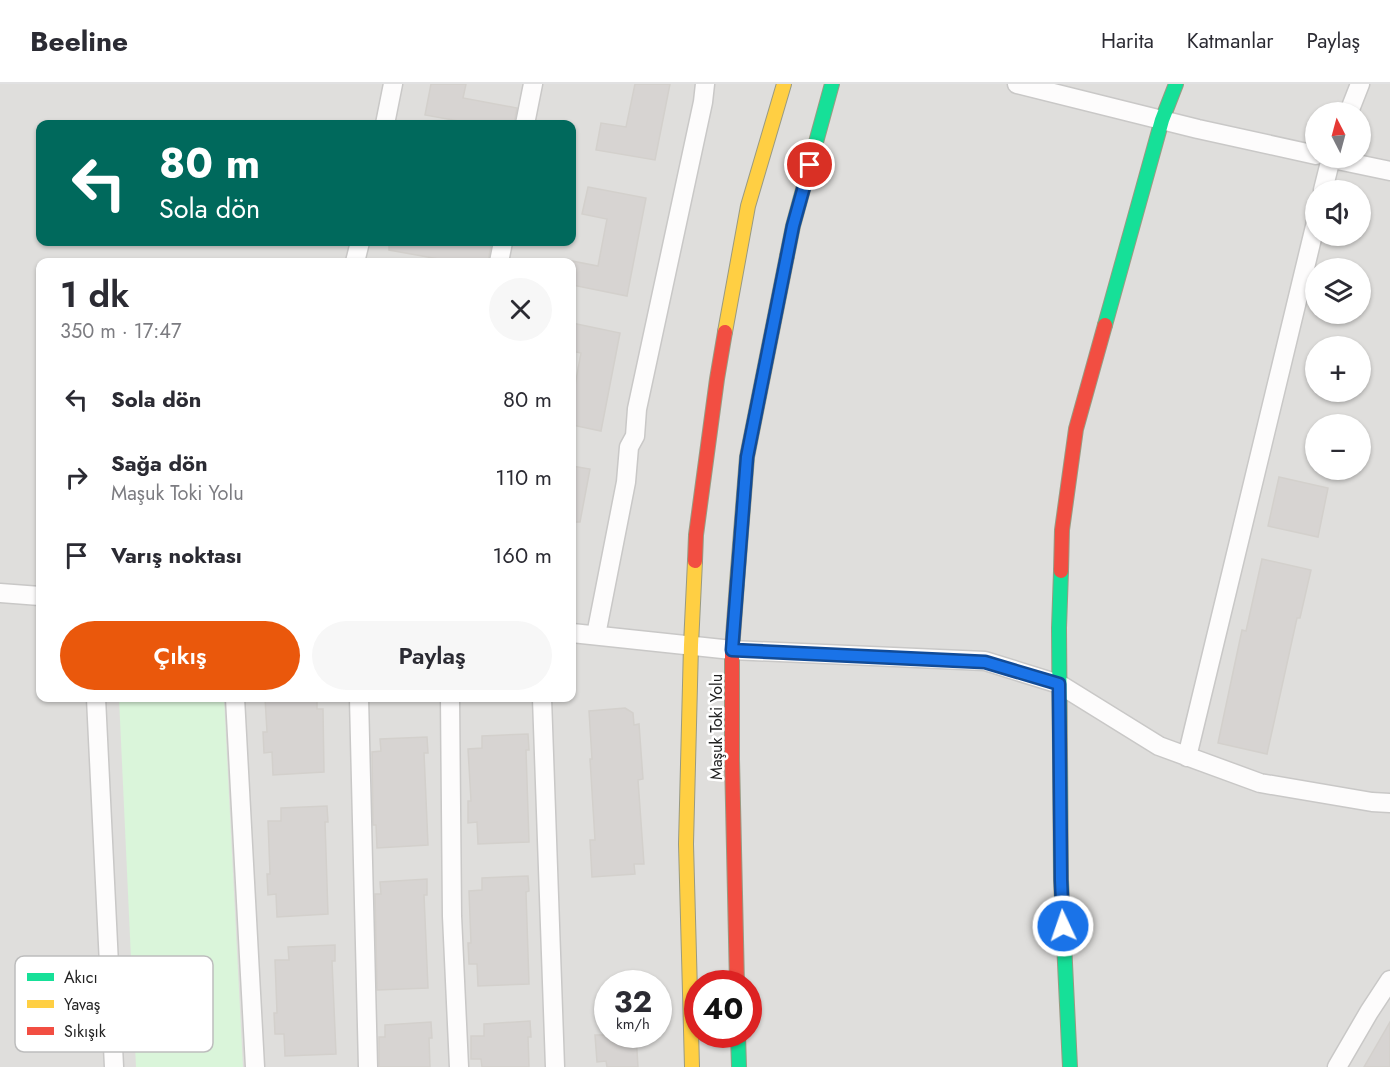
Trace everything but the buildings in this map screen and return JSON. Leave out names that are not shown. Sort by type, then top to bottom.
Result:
[{"type":"main road","points":[[692,1067],[686,844],[696,535],[717,379],[748,207],[784,84]]},
{"type":"main road","name":"Maşuk Toki Yolu","points":[[737,970],[732,650],[747,457],[793,226],[832,84]]},
{"type":"main road","points":[[1070,1067],[1061,880],[1059,628],[1062,530],[1076,429],[1162,120],[1176,84]]},
{"type":"main road","points":[[738,1048],[739,1067]]},
{"type":"street","points":[[387,120],[393,84]]},
{"type":"street","points":[[526,120],[533,84]]},
{"type":"street","points":[[596,635],[626,482],[629,447],[635,436],[637,409],[705,84]]},
{"type":"street","points":[[1017,84],[1305,152]]},
{"type":"street","points":[[1352,102],[1360,84]]},
{"type":"street","points":[[1371,167],[1390,171]]},
{"type":"street","points":[[1188,757],[1310,246]]},
{"type":"street","points":[[0,593],[36,596]]},
{"type":"street","points":[[576,633],[732,650],[985,662],[1059,684],[1159,746],[1260,783],[1372,802],[1390,802]]},
{"type":"street","points":[[96,702],[109,956]]},
{"type":"street","points":[[234,702],[255,1067]]},
{"type":"street","points":[[359,702],[369,1067]]},
{"type":"street","points":[[450,702],[453,916],[459,1067]]},
{"type":"street","points":[[542,702],[555,1067]]},
{"type":"street","points":[[1336,1067],[1390,980]]},
{"type":"street","points":[[113,1052],[114,1067]]},
{"type":"shaded area","points":[[0,84],[1390,84],[1390,1067],[0,1067]]},
{"type":"green space","points":[[119,702],[224,702],[243,1067],[136,1067],[135,1052],[213,1052],[213,956],[131,956]]},
{"type":"traffic: fast","points":[[787,256],[832,84]]},
{"type":"traffic: fast","points":[[1105,325],[1162,120],[1176,84]]},
{"type":"traffic: fast","points":[[1061,571],[1059,628],[1061,880],[1070,1067]]},
{"type":"traffic: fast","points":[[738,1048],[739,1067]]},
{"type":"traffic: slow","points":[[725,332],[748,206],[784,84]]},
{"type":"traffic: slow","points":[[737,583],[747,457],[787,256]]},
{"type":"traffic: slow","points":[[692,1067],[686,844],[695,561]]},
{"type":"traffic: jam","points":[[1061,571],[1062,530],[1076,429],[1105,325]]},
{"type":"traffic: jam","points":[[695,561],[696,535],[725,332]]},
{"type":"traffic: jam","points":[[737,583],[732,650],[737,970]]},
{"type":"route","points":[[810,165],[793,226],[747,457],[732,650],[985,662],[1059,684],[1063,926]]}]
